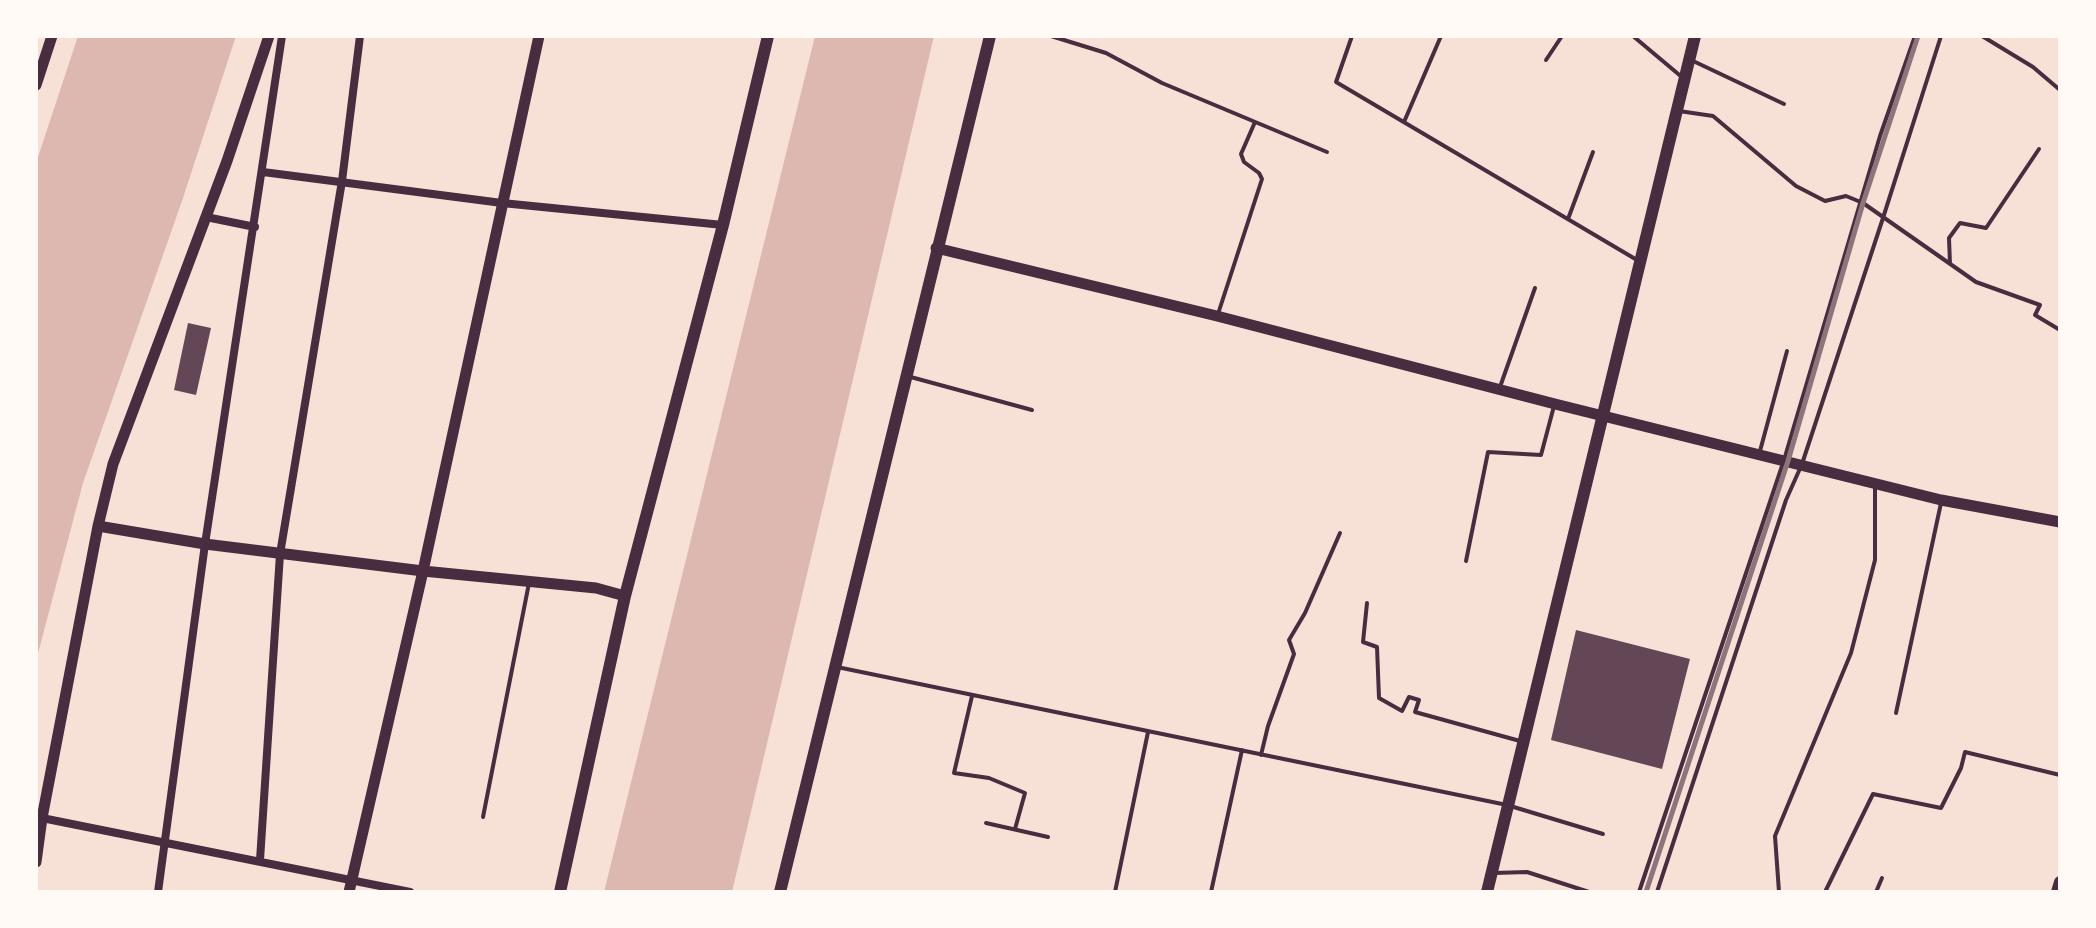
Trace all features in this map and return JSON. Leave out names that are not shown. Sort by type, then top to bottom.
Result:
[{"type":"main road","points":[[560,892],[625,596],[723,225],[768,36]]},
{"type":"main road","points":[[780,892],[990,36]]},
{"type":"main road","points":[[1487,892],[1695,36]]},
{"type":"main road","points":[[2057,892],[2060,882]]},
{"type":"street","points":[[36,85],[52,36]]},
{"type":"street","points":[[36,862],[98,526],[113,464],[206,217],[269,36]]},
{"type":"street","points":[[158,892],[205,544],[282,36]]},
{"type":"street","points":[[260,860],[280,554],[342,181],[360,36]]},
{"type":"street","points":[[350,887],[423,571],[539,36]]},
{"type":"street","points":[[263,172],[502,203],[723,225]]},
{"type":"street","points":[[206,217],[255,227]]},
{"type":"street","points":[[936,248],[1941,500],[2060,522]]},
{"type":"street","points":[[98,526],[280,554],[596,588],[625,596]]},
{"type":"street","points":[[42,818],[260,860],[350,887],[410,892]]},
{"type":"lane","points":[[1051,36],[1106,53],[1162,83],[1327,152]]},
{"type":"lane","points":[[1352,36],[1336,82],[1640,262]]},
{"type":"lane","points":[[1404,122],[1441,36]]},
{"type":"lane","points":[[1546,60],[1562,36]]},
{"type":"lane","points":[[1633,36],[1684,80]]},
{"type":"lane","points":[[1639,892],[1784,460],[1861,202],[1915,36]]},
{"type":"lane","points":[[1657,892],[1786,500],[1802,464],[1941,36]]},
{"type":"lane","points":[[1982,36],[2033,67],[2060,90]]},
{"type":"lane","points":[[1689,59],[1784,104]]},
{"type":"lane","points":[[1676,111],[1713,116],[1796,186],[1825,201],[1846,196],[1861,202],[1920,240],[1976,282],[2040,305],[2035,315],[2060,330]]},
{"type":"lane","points":[[1217,316],[1262,179],[1244,162],[1241,154],[1255,122]]},
{"type":"lane","points":[[1950,264],[1949,238],[1960,223],[1986,228],[2039,149]]},
{"type":"lane","points":[[1568,219],[1593,152]]},
{"type":"lane","points":[[1499,390],[1535,288]]},
{"type":"lane","points":[[1760,454],[1787,351]]},
{"type":"lane","points":[[905,376],[1032,410]]},
{"type":"lane","points":[[1466,561],[1488,452],[1541,455],[1555,404]]},
{"type":"lane","points":[[1779,892],[1775,836],[1851,653],[1875,560],[1875,483]]},
{"type":"lane","points":[[1896,713],[1941,500]]},
{"type":"lane","points":[[1261,755],[1294,654],[1289,640],[1305,613],[1340,533]]},
{"type":"lane","points":[[483,817],[530,580]]},
{"type":"lane","points":[[1367,603],[1363,642],[1377,647],[1379,698],[1402,711],[1409,697],[1419,700],[1415,712],[1523,742]]},
{"type":"lane","points":[[834,667],[1507,805],[1603,834]]},
{"type":"lane","points":[[972,696],[954,773],[989,778],[1025,793],[1015,829]]},
{"type":"lane","points":[[1115,892],[1148,732]]},
{"type":"lane","points":[[1211,892],[1242,750]]},
{"type":"lane","points":[[1825,892],[1873,794],[1941,808],[1961,768],[1965,752],[2060,775]]},
{"type":"lane","points":[[986,823],[1048,837]]},
{"type":"lane","points":[[1491,873],[1527,872],[1589,892]]},
{"type":"lane","points":[[1876,892],[1882,878]]},
{"type":"shaded area","points":[[78,36],[236,36],[83,483],[36,661],[36,163]]},
{"type":"shaded area","points":[[815,36],[934,36],[732,892],[604,892]]},
{"type":"building","points":[[188,323],[211,328],[196,395],[174,390]]},
{"type":"building","points":[[1576,630],[1690,659],[1662,769],[1551,740]]},
{"type":"railway","points":[[1646,892],[1788,461],[1863,203],[1918,36]]}]
